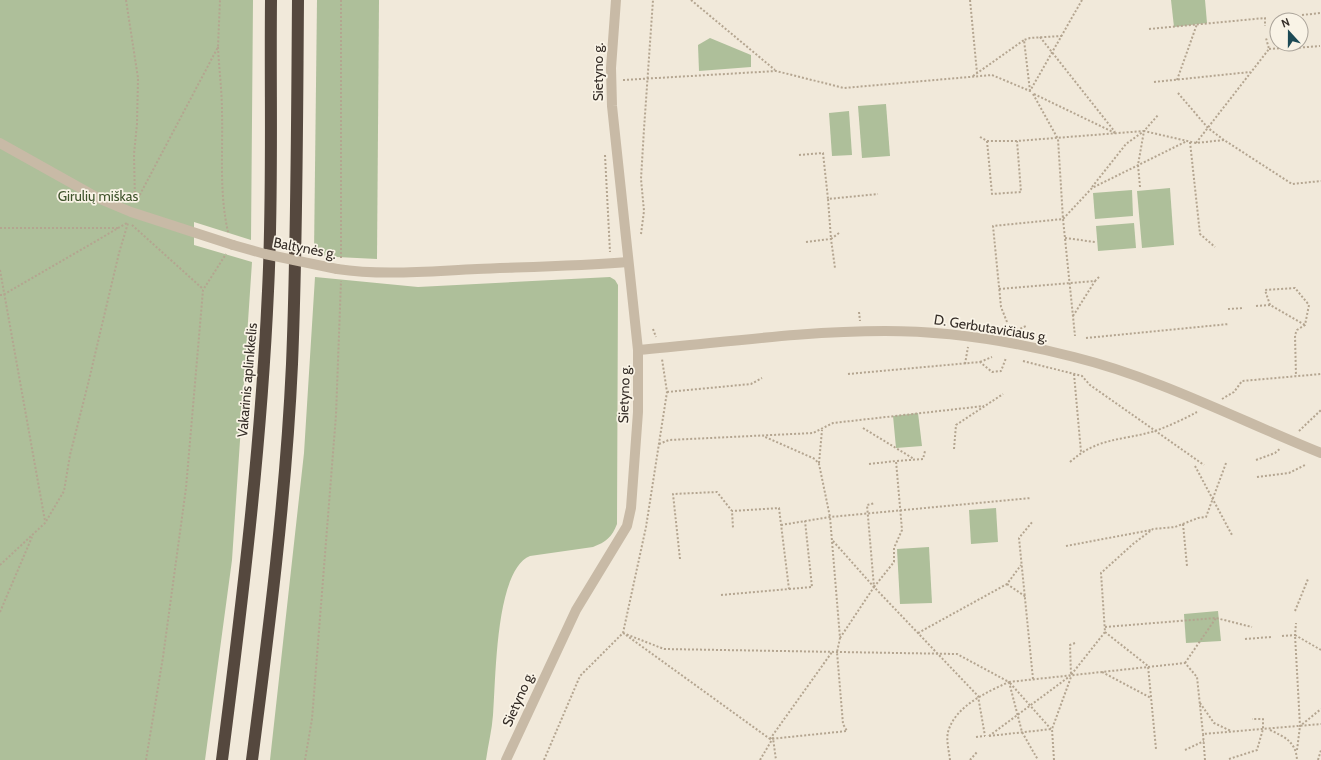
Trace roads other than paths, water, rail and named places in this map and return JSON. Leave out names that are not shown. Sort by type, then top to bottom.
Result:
[{"type":"highway","name":"Vakarinis aplinkkelis","points":[[222,760],[246,570],[266,340],[268,289],[271,0]]},
{"type":"highway","points":[[252,760],[271,618],[292,365],[296,224],[298,0]]},
{"type":"street","name":"Sietyno g.","points":[[506,760],[576,610],[627,526],[631,508],[636,444],[638,350],[610,80],[616,0]]},
{"type":"street","name":"Baltynės g.","points":[[0,143],[67,182],[131,213],[264,254],[340,269],[408,272],[628,262]]},
{"type":"street","name":"D. Gerbutavičiaus g.","points":[[638,350],[808,335],[860,332],[923,332],[969,337],[1026,346],[1076,357],[1133,375],[1321,453]]},
{"type":"park label","name":"Girulių miškas","points":[[98,196]]}]
